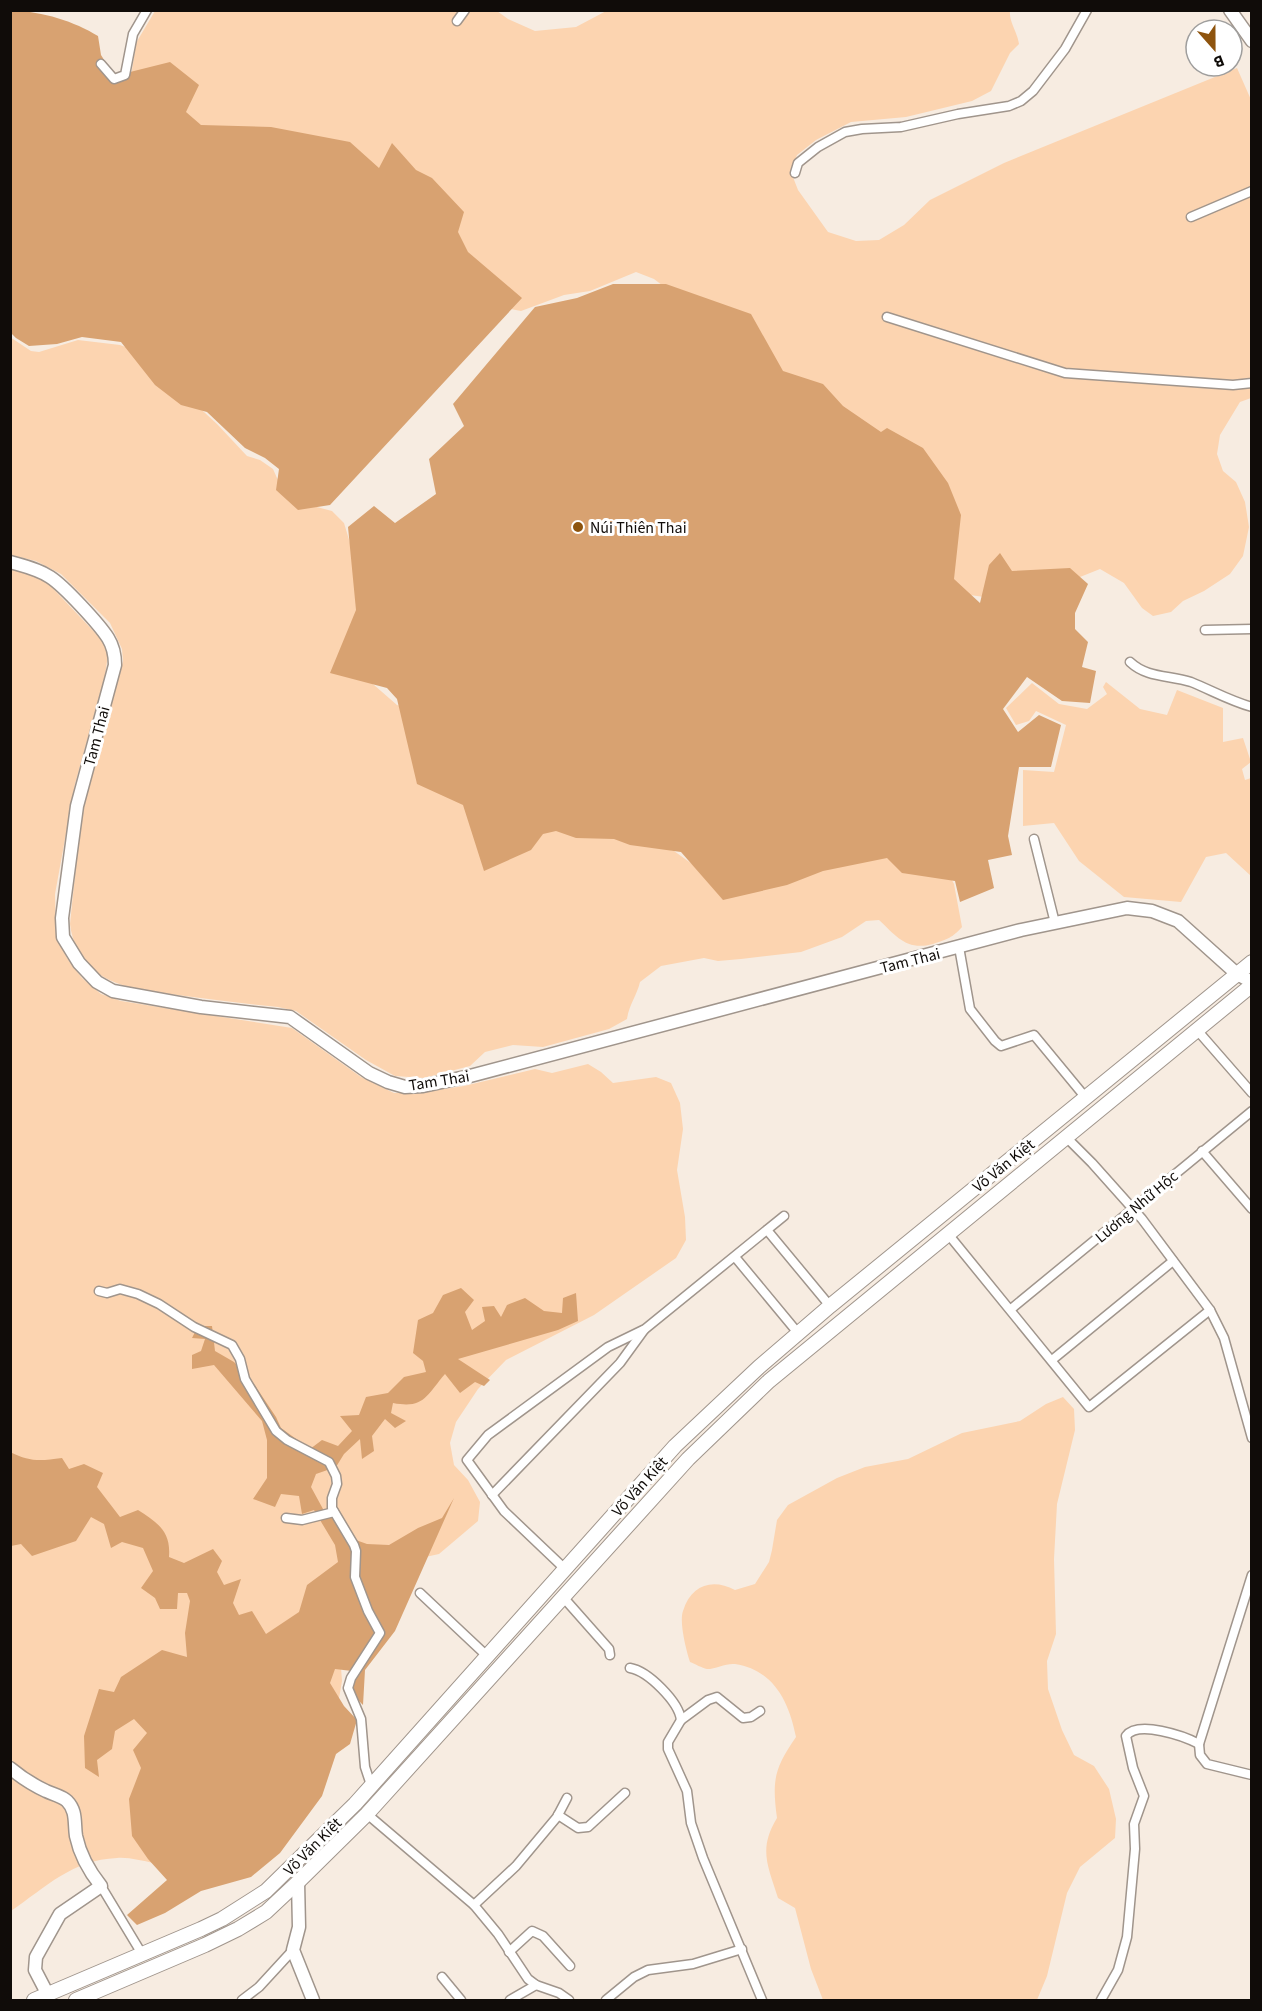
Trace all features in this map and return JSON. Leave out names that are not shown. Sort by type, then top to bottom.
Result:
[{"type":"main road","name":"Võ Văn Kiệt","points":[[34,2001],[49,1998],[201,1929],[229,1915],[266,1891],[371,1785],[675,1446],[830,1306],[1251,962]]},
{"type":"main road","name":"Võ Văn Kiệt","points":[[76,2001],[205,1945],[266,1912],[367,1814],[688,1459],[769,1381],[1251,984]]},
{"type":"main road","points":[[675,1446],[688,1459]]},
{"type":"main road","points":[[520,1618],[534,1630]]},
{"type":"main road","points":[[287,1871],[298,1882]]},
{"type":"street","points":[[101,64],[114,79],[125,75],[133,34],[147,10]]},
{"type":"street","points":[[457,21],[465,10]]},
{"type":"street","points":[[795,173],[798,163],[804,158],[845,132],[901,127],[948,116],[1009,106],[1021,101],[1033,91],[1065,49],[1087,10]]},
{"type":"street","points":[[1230,10],[1251,41]]},
{"type":"street","points":[[1191,217],[1251,191]]},
{"type":"street","points":[[887,317],[1065,373],[1233,385],[1251,382]]},
{"type":"street","name":"Tam Thai","points":[[10,562],[31,567],[57,583],[103,630],[116,656],[76,806],[62,918],[63,937],[79,963],[97,982],[113,991],[201,1007],[290,1017],[369,1073],[405,1087],[423,1086],[470,1076],[959,947],[1127,908],[1152,911],[1178,921],[1251,984]]},
{"type":"street","points":[[1205,630],[1251,629]]},
{"type":"street","points":[[1130,662],[1146,674],[1174,676],[1251,707]]},
{"type":"street","points":[[1034,839],[1055,923]]},
{"type":"street","points":[[959,947],[970,1009],[994,1041],[1001,1046],[1034,1035],[1086,1098]]},
{"type":"street","points":[[1197,1030],[1251,1093]]},
{"type":"street","name":"Lương Nhữ Hộc","points":[[1011,1309],[1251,1111]]},
{"type":"street","points":[[1066,1137],[1133,1209],[1210,1310],[1224,1338],[1251,1438]]},
{"type":"street","points":[[1202,1151],[1251,1209]]},
{"type":"street","points":[[565,1569],[504,1511],[467,1460],[488,1435],[608,1347],[645,1329],[784,1216]]},
{"type":"street","points":[[767,1230],[830,1306]]},
{"type":"street","points":[[948,1234],[1089,1407],[1210,1310]]},
{"type":"street","points":[[735,1257],[798,1333]]},
{"type":"street","points":[[1052,1360],[1173,1261]]},
{"type":"street","points":[[99,1291],[107,1293],[120,1289],[138,1294],[159,1304],[194,1327],[232,1345],[240,1359],[245,1379],[276,1431],[287,1440],[329,1462],[337,1484],[332,1504],[334,1512],[354,1545],[356,1551],[355,1577],[368,1611],[380,1633],[351,1678],[348,1688],[361,1719],[364,1767],[371,1785]]},
{"type":"street","points":[[492,1495],[620,1362],[645,1329]]},
{"type":"street","points":[[286,1518],[302,1520],[334,1512]]},
{"type":"street","points":[[1251,1575],[1199,1744],[1200,1755],[1207,1764],[1251,1776]]},
{"type":"street","points":[[420,1593],[487,1656]]},
{"type":"street","points":[[563,1597],[609,1649],[610,1655]]},
{"type":"street","points":[[630,1668],[638,1670],[665,1691],[680,1712],[681,1720]]},
{"type":"street","points":[[760,1711],[751,1717],[743,1718],[717,1697],[708,1700],[681,1720],[668,1742],[668,1749],[687,1791],[691,1823],[703,1858],[762,2001]]},
{"type":"street","points":[[1101,2001],[1118,1970],[1127,1937],[1135,1849],[1135,1818],[1144,1796],[1133,1768],[1126,1736],[1139,1729],[1154,1730],[1184,1736],[1199,1744]]},
{"type":"street","points":[[10,1768],[26,1781],[66,1800],[76,1818],[76,1835],[82,1857],[142,1954]]},
{"type":"street","points":[[558,1815],[578,1828],[588,1827],[625,1793]]},
{"type":"street","points":[[474,1905],[509,1874],[558,1815],[567,1798]]},
{"type":"street","points":[[367,1814],[474,1905],[528,1979],[569,2001]]},
{"type":"street","points":[[242,2001],[259,1987],[293,1950],[299,1927],[298,1882]]},
{"type":"street","points":[[49,1998],[35,1970],[36,1957],[60,1914],[101,1886]]},
{"type":"street","points":[[510,1952],[532,1931],[543,1936],[570,1966]]},
{"type":"street","points":[[606,2001],[634,1977],[648,1970],[706,1961],[742,1949]]},
{"type":"street","points":[[293,1950],[313,2001]]},
{"type":"street","points":[[442,1977],[461,2001]]},
{"type":"street","points":[[510,2001],[536,1985]]},
{"type":"shaded area","points":[[608,10],[1010,11],[1019,44],[1010,53],[991,91],[972,101],[906,117],[851,122],[816,140],[797,155],[791,172],[798,190],[828,232],[856,241],[879,240],[904,225],[930,200],[1004,163],[1212,78],[1241,78],[1252,102],[1251,398],[1240,402],[1220,435],[1217,454],[1223,471],[1236,482],[1245,502],[1249,527],[1243,556],[1230,574],[1183,601],[1171,612],[1153,616],[1142,608],[1124,583],[1100,569],[1080,577],[991,598],[970,595],[955,586],[948,551],[783,377],[654,279],[636,272],[590,291],[564,295],[521,311],[506,308],[201,151],[122,96],[132,70],[136,43],[155,11],[497,11],[508,19],[535,31],[576,27]]},
{"type":"shaded area","points":[[10,11],[33,12],[56,18],[98,36],[101,55],[114,76],[170,62],[199,85],[186,112],[201,125],[271,127],[350,142],[379,168],[392,143],[416,170],[432,178],[464,212],[458,232],[468,252],[522,298],[330,505],[298,510],[276,490],[279,469],[265,458],[245,448],[207,412],[181,405],[155,385],[121,342],[82,337],[57,344],[29,346],[11,333]]},
{"type":"shaded area","points":[[613,284],[666,284],[751,314],[783,371],[823,384],[843,406],[881,432],[887,428],[923,448],[948,483],[961,515],[954,579],[980,603],[989,565],[1000,553],[1012,571],[1070,568],[1088,584],[1075,613],[1075,629],[1088,642],[1082,667],[1096,671],[1090,703],[1062,701],[1027,677],[1003,709],[1018,732],[1039,715],[1061,725],[1051,767],[1019,767],[1008,836],[1012,855],[988,860],[994,888],[960,902],[955,881],[902,873],[887,858],[823,871],[787,885],[723,900],[681,852],[630,845],[614,839],[576,838],[556,831],[543,834],[531,850],[484,871],[463,805],[417,784],[397,699],[387,688],[330,673],[356,610],[348,527],[374,506],[395,523],[436,494],[429,459],[464,426],[453,404],[535,307],[577,298]]},
{"type":"shaded area","points":[[10,337],[31,351],[39,352],[78,340],[120,345],[139,352],[217,424],[247,456],[260,460],[273,469],[290,494],[313,506],[332,511],[344,523],[356,563],[366,678],[397,705],[445,719],[580,827],[674,851],[699,869],[890,848],[943,863],[954,884],[962,927],[946,939],[933,944],[916,946],[903,941],[879,920],[866,921],[842,937],[801,952],[718,961],[704,958],[661,966],[640,982],[627,1019],[609,1029],[543,1047],[513,1045],[485,1052],[470,1066],[424,1078],[395,1076],[366,1060],[296,1011],[150,991],[116,983],[96,972],[75,944],[70,924],[81,815],[123,661],[122,649],[110,623],[61,574],[36,561],[11,555]]},
{"type":"shaded area","points":[[11,569],[33,574],[45,580],[101,639],[108,654],[105,676],[75,784],[55,894],[56,936],[67,958],[82,978],[101,994],[121,1001],[292,1028],[361,1077],[394,1093],[424,1092],[464,1086],[535,1069],[552,1073],[588,1064],[613,1083],[656,1077],[671,1083],[680,1103],[683,1129],[677,1170],[685,1217],[686,1240],[676,1258],[594,1315],[506,1360],[478,1389],[456,1422],[450,1443],[454,1465],[468,1480],[480,1502],[478,1521],[439,1554],[398,1563],[340,1654],[342,1681],[336,1716],[154,1863],[122,1858],[86,1864],[60,1876],[11,1911]]},
{"type":"shaded area","points":[[1106,682],[1140,709],[1167,715],[1177,690],[1223,708],[1223,742],[1243,738],[1251,762],[1242,769],[1245,780],[1251,778],[1251,876],[1226,853],[1206,857],[1181,902],[1124,897],[1079,861],[1054,823],[1023,826],[1023,770],[1054,772],[1066,725],[1036,711],[1029,721],[1016,725],[1006,708],[1032,683],[1059,704],[1087,709],[1107,694],[1103,687]]},
{"type":"shaded area","points":[[461,1288],[474,1300],[465,1312],[472,1330],[485,1321],[482,1307],[494,1306],[501,1317],[507,1305],[525,1298],[544,1311],[562,1313],[563,1298],[576,1293],[578,1321],[558,1330],[458,1359],[490,1380],[484,1386],[475,1382],[460,1393],[445,1374],[424,1399],[412,1404],[393,1403],[391,1413],[406,1421],[395,1428],[385,1419],[372,1436],[374,1451],[362,1459],[360,1439],[344,1454],[336,1467],[316,1474],[311,1487],[323,1509],[336,1514],[353,1539],[367,1544],[389,1545],[418,1528],[442,1518],[454,1498],[395,1631],[365,1670],[363,1705],[355,1697],[348,1681],[352,1671],[335,1669],[330,1683],[344,1706],[357,1720],[350,1744],[336,1754],[322,1796],[280,1853],[251,1877],[201,1891],[165,1913],[137,1925],[127,1915],[167,1880],[132,1836],[129,1799],[141,1768],[133,1750],[147,1733],[134,1719],[115,1731],[112,1749],[97,1760],[99,1777],[85,1768],[84,1736],[99,1689],[114,1692],[121,1677],[162,1650],[187,1657],[185,1633],[190,1601],[187,1593],[178,1593],[177,1609],[160,1609],[155,1598],[141,1588],[153,1571],[143,1548],[122,1542],[111,1548],[104,1524],[91,1517],[76,1541],[32,1556],[21,1544],[11,1546],[10,1452],[35,1460],[62,1458],[69,1469],[84,1464],[103,1473],[97,1487],[120,1517],[138,1510],[152,1519],[165,1534],[169,1557],[184,1563],[213,1549],[222,1561],[217,1572],[224,1585],[241,1579],[233,1603],[239,1615],[252,1611],[266,1634],[299,1612],[307,1585],[338,1562],[335,1545],[314,1510],[302,1514],[299,1496],[281,1494],[275,1507],[253,1499],[267,1478],[267,1440],[262,1421],[214,1365],[192,1369],[192,1355],[201,1351],[205,1339],[192,1338],[198,1326],[212,1326],[215,1351],[234,1362],[254,1384],[281,1428],[310,1449],[322,1440],[338,1446],[352,1431],[340,1416],[359,1415],[366,1397],[388,1393],[404,1377],[426,1372],[423,1361],[413,1353],[418,1320],[433,1313],[443,1295]]},
{"type":"shaded area","points":[[1063,1397],[1074,1409],[1075,1430],[1057,1504],[1054,1559],[1056,1634],[1047,1661],[1048,1689],[1062,1730],[1074,1755],[1094,1766],[1109,1789],[1116,1819],[1115,1838],[1080,1867],[1067,1893],[1047,1976],[1037,2000],[823,2000],[811,1969],[795,1908],[778,1898],[768,1867],[766,1848],[771,1829],[777,1818],[776,1775],[796,1737],[789,1712],[784,1700],[770,1681],[749,1667],[728,1664],[707,1669],[690,1662],[682,1629],[683,1611],[691,1595],[703,1586],[726,1586],[735,1590],[755,1584],[769,1562],[777,1520],[788,1505],[837,1478],[865,1467],[908,1459],[962,1433],[1020,1421],[1046,1404]]},
{"type":"place","name":"Núi Thiên Thai","points":[[578,527]]}]
